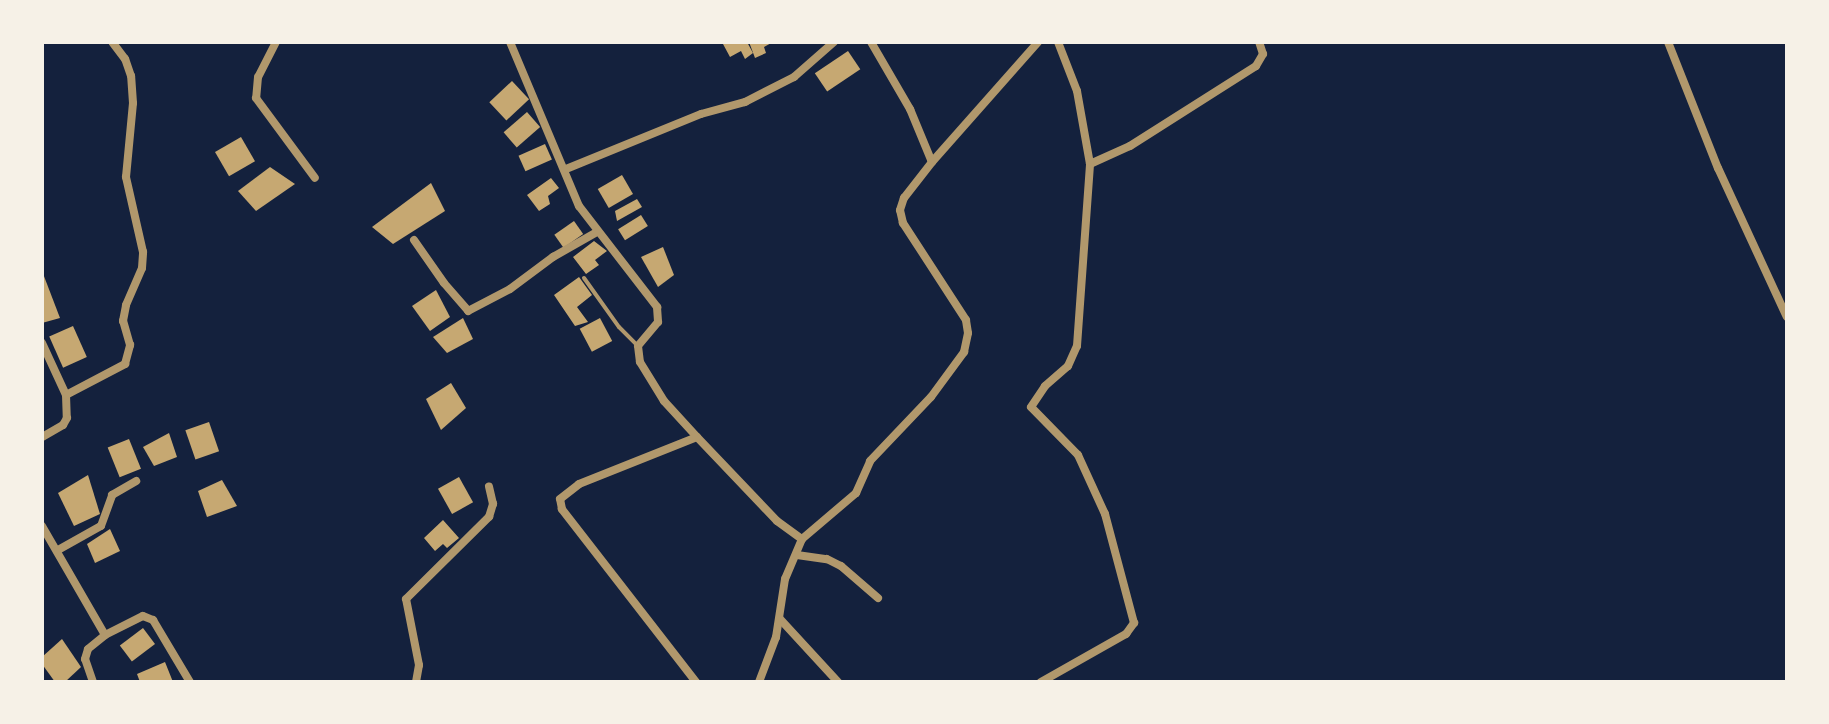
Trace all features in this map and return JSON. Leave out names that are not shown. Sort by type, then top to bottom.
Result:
[{"type":"street","points":[[66,395],[125,364],[130,345],[123,321],[126,305],[142,268],[143,252],[126,177],[133,103],[131,76],[125,59],[112,42]]},
{"type":"street","points":[[276,42],[258,77],[256,98],[315,178]]},
{"type":"street","points":[[510,42],[579,206],[657,307],[658,322],[638,346],[640,362],[664,401],[777,521],[802,539]]},
{"type":"street","points":[[566,169],[701,114],[745,102],[794,77],[834,42]]},
{"type":"street","points":[[871,42],[910,109],[932,162]]},
{"type":"street","points":[[759,682],[780,619],[785,579],[802,539],[856,493],[870,461],[931,397],[964,352],[968,333],[966,320],[901,217],[904,198],[1038,42]]},
{"type":"street","points":[[1041,682],[1126,634],[1134,623],[1105,514],[1078,455],[1031,407],[1032,400],[1076,354],[1090,164],[1077,91],[1058,42]]},
{"type":"street","points":[[1090,164],[1130,146],[1256,66],[1263,54],[1259,42]]},
{"type":"street","points":[[1668,42],[1718,168],[1787,317]]},
{"type":"street","points":[[414,240],[468,311],[510,289],[553,257],[597,232]]},
{"type":"street","points":[[42,343],[66,395],[67,418],[63,425],[42,437]]},
{"type":"street","points":[[696,682],[562,509],[560,499],[579,484],[697,437]]},
{"type":"street","points":[[58,550],[101,526],[112,495],[136,481]]},
{"type":"street","points":[[416,682],[419,665],[406,599],[489,517],[493,504],[489,486]]},
{"type":"street","points":[[42,526],[105,635]]},
{"type":"street","points":[[797,555],[827,559],[841,566],[878,598]]},
{"type":"street","points":[[93,682],[85,655],[91,646],[105,635],[143,616],[151,618],[190,682]]},
{"type":"street","points":[[780,619],[838,682]]},
{"type":"lane","points":[[584,278],[619,327],[638,346]]},
{"type":"building","points":[[747,42],[753,53],[745,59],[741,51],[730,57],[723,44]]},
{"type":"building","points":[[749,42],[773,42],[764,47],[766,53],[755,58]]},
{"type":"building","points":[[848,51],[860,69],[827,92],[815,73]]},
{"type":"building","points":[[512,81],[529,99],[506,120],[489,102]]},
{"type":"building","points":[[527,112],[540,127],[517,147],[504,132]]},
{"type":"building","points":[[241,137],[255,161],[229,176],[215,152]]},
{"type":"building","points":[[545,144],[552,160],[525,171],[519,156]]},
{"type":"building","points":[[270,167],[295,184],[256,211],[238,191]]},
{"type":"building","points":[[622,175],[633,194],[609,208],[598,189]]},
{"type":"building","points":[[551,178],[559,188],[548,196],[550,204],[539,211],[527,195]]},
{"type":"building","points":[[431,183],[445,211],[393,244],[372,227]]},
{"type":"building","points":[[637,199],[642,207],[617,221],[615,211]]},
{"type":"building","points":[[641,215],[648,226],[625,240],[618,229]]},
{"type":"building","points":[[574,221],[583,234],[564,248],[554,235]]},
{"type":"building","points":[[594,241],[607,251],[595,260],[599,265],[586,274],[573,257]]},
{"type":"building","points":[[663,247],[674,275],[658,287],[641,257]]},
{"type":"building","points":[[42,271],[60,318],[42,323]]},
{"type":"building","points":[[579,277],[592,295],[577,307],[588,322],[575,326],[554,295]]},
{"type":"building","points":[[436,290],[450,317],[430,331],[412,306]]},
{"type":"building","points":[[463,318],[473,339],[447,353],[433,337]]},
{"type":"building","points":[[600,318],[612,341],[592,352],[580,329]]},
{"type":"building","points":[[73,326],[87,357],[63,368],[49,337]]},
{"type":"building","points":[[451,383],[466,408],[441,430],[426,399]]},
{"type":"building","points":[[209,422],[219,451],[195,459],[185,430]]},
{"type":"building","points":[[169,433],[177,457],[154,466],[143,447]]},
{"type":"building","points":[[129,439],[141,469],[120,477],[108,448]]},
{"type":"building","points":[[88,475],[100,514],[74,526],[58,493]]},
{"type":"building","points":[[459,477],[473,502],[452,514],[438,489]]},
{"type":"building","points":[[222,480],[237,506],[207,517],[198,491]]},
{"type":"building","points":[[443,520],[459,538],[447,548],[443,544],[435,551],[424,538]]},
{"type":"building","points":[[110,529],[120,551],[95,563],[87,544]]},
{"type":"building","points":[[143,628],[155,644],[132,661],[120,645]]},
{"type":"building","points":[[62,639],[81,667],[65,682],[55,682],[42,664],[42,657]]},
{"type":"building","points":[[165,662],[173,682],[140,682],[137,674]]}]
